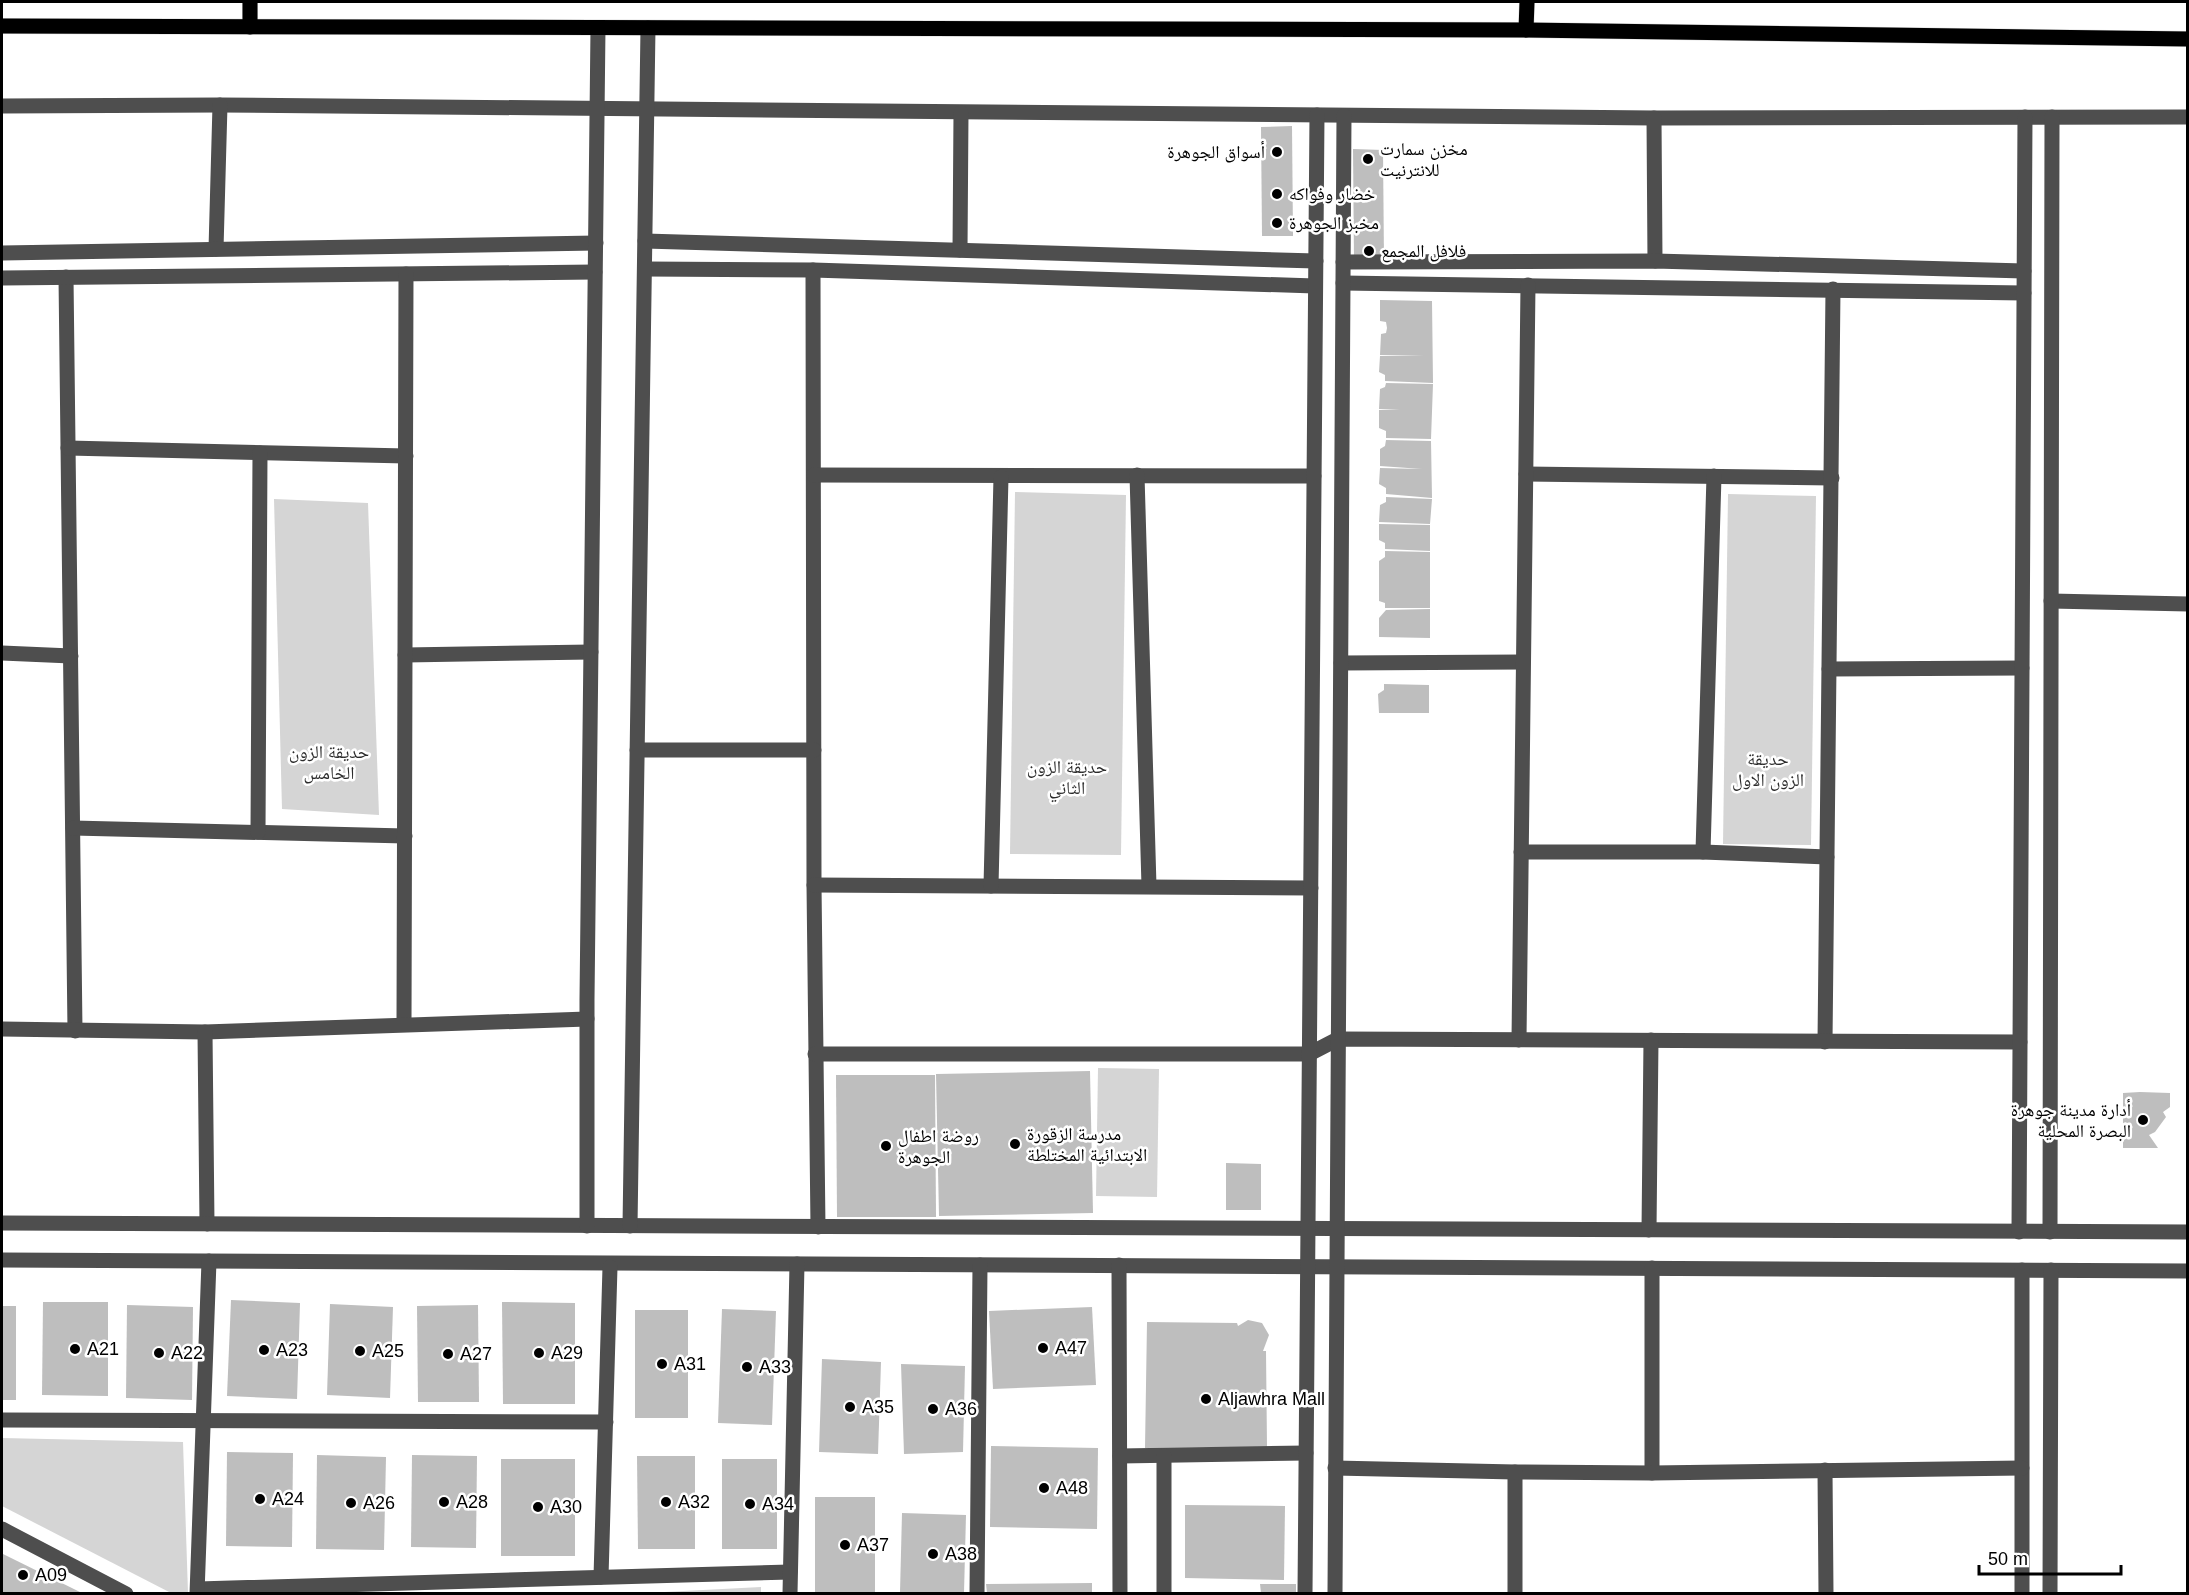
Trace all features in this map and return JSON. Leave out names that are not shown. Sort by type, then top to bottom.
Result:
[{"type":"main road","points":[[250,2],[250,27]]},
{"type":"main road","points":[[1526,30],[1527,2]]},
{"type":"main road","points":[[2,26],[1526,30],[2187,39]]},
{"type":"street","points":[[588,1226],[587,1019],[598,28]]},
{"type":"street","points":[[630,1226],[648,28]]},
{"type":"street","points":[[216,249],[220,105]]},
{"type":"street","points":[[2,106],[220,105],[1654,118],[2187,117]]},
{"type":"street","points":[[960,250],[961,113]]},
{"type":"street","points":[[1305,1593],[1317,115]]},
{"type":"street","points":[[1335,1593],[1344,116]]},
{"type":"street","points":[[2019,1232],[2025,117]]},
{"type":"street","points":[[2050,1232],[2052,117]]},
{"type":"street","points":[[1654,118],[1655,261]]},
{"type":"street","points":[[645,241],[960,250],[1316,273]]},
{"type":"street","points":[[2,253],[596,243]]},
{"type":"street","points":[[645,269],[1316,273],[1655,261],[2024,271]]},
{"type":"street","points":[[813,270],[814,885],[818,1227]]},
{"type":"street","points":[[2,278],[595,272]]},
{"type":"street","points":[[1343,272],[1528,285],[2024,293]]},
{"type":"street","points":[[404,1023],[406,274]]},
{"type":"street","points":[[66,277],[75,1031]]},
{"type":"street","points":[[1519,1040],[1528,285]]},
{"type":"street","points":[[1825,1042],[1833,289]]},
{"type":"street","points":[[68,448],[406,456]]},
{"type":"street","points":[[258,832],[260,453]]},
{"type":"street","points":[[1526,474],[1832,478]]},
{"type":"street","points":[[814,475],[1314,476]]},
{"type":"street","points":[[1137,475],[1149,886]]},
{"type":"street","points":[[1703,852],[1714,476]]},
{"type":"street","points":[[991,885],[1001,477]]},
{"type":"street","points":[[2051,601],[2187,604]]},
{"type":"street","points":[[405,655],[591,652]]},
{"type":"street","points":[[2,653],[71,656]]},
{"type":"street","points":[[1341,663],[1523,662]]},
{"type":"street","points":[[1829,669],[2022,668]]},
{"type":"street","points":[[637,750],[814,750]]},
{"type":"street","points":[[73,828],[405,836]]},
{"type":"street","points":[[1521,852],[1703,852],[1827,857]]},
{"type":"street","points":[[814,885],[1311,888]]},
{"type":"street","points":[[2,1029],[205,1032],[404,1023],[587,1019]]},
{"type":"street","points":[[205,1032],[207,1224]]},
{"type":"street","points":[[815,1054],[1309,1054],[1338,1039],[2020,1042]]},
{"type":"street","points":[[1649,1230],[1651,1040]]},
{"type":"street","points":[[2,1223],[2187,1232]]},
{"type":"street","points":[[2,1260],[2187,1271]]},
{"type":"street","points":[[209,1261],[197,1591],[790,1572]]},
{"type":"street","points":[[790,1593],[797,1264]]},
{"type":"street","points":[[977,1593],[980,1265]]},
{"type":"street","points":[[1119,1265],[1120,1593]]},
{"type":"street","points":[[601,1577],[610,1267]]},
{"type":"street","points":[[1652,1268],[1652,1473]]},
{"type":"street","points":[[2022,1270],[2022,1593]]},
{"type":"street","points":[[2050,1593],[2051,1270]]},
{"type":"street","points":[[2,1420],[606,1422]]},
{"type":"street","points":[[1120,1456],[1306,1453]]},
{"type":"street","points":[[1164,1456],[1164,1593]]},
{"type":"street","points":[[1335,1468],[1652,1473],[2022,1468]]},
{"type":"street","points":[[1825,1470],[1826,1593]]},
{"type":"street","points":[[1515,1472],[1515,1593]]},
{"type":"street","points":[[2,1529],[126,1593]]},
{"type":"green space","name":"حديقة الزون الثاني","points":[[1015,492],[1126,495],[1121,855],[1010,854]]},
{"type":"green space","name":"حديقة الزون الاول","points":[[1728,494],[1816,496],[1811,845],[1723,844]]},
{"type":"green space","name":"حديقة الزون الخامس","points":[[274,499],[368,503],[379,815],[282,809]]},
{"type":"green space","points":[[1098,1068],[1159,1069],[1157,1197],[1096,1196]]},
{"type":"green space","points":[[2,1438],[183,1442],[188,1593],[171,1593],[2,1506]]},
{"type":"green space","points":[[761,1587],[761,1593],[645,1593]]},
{"type":"building","points":[[1292,126],[1293,236],[1262,236],[1261,127]]},
{"type":"building","points":[[1353,149],[1383,150],[1384,260],[1354,260]]},
{"type":"building","points":[[1380,300],[1432,301],[1433,383],[1385,381],[1385,375],[1379,372],[1380,356],[1424,356],[1380,355],[1381,334],[1386,333],[1387,328],[1386,322],[1380,321]]},
{"type":"building","points":[[1386,383],[1433,384],[1431,439],[1386,438],[1386,431],[1379,428],[1379,410],[1400,410],[1379,409],[1380,389],[1385,387]]},
{"type":"building","points":[[1386,440],[1431,441],[1432,498],[1386,494],[1386,488],[1379,484],[1380,468],[1422,469],[1380,466],[1380,449],[1385,446]]},
{"type":"building","points":[[1386,497],[1432,499],[1430,524],[1379,522],[1380,505],[1386,502]]},
{"type":"building","points":[[1379,524],[1430,525],[1430,551],[1385,549],[1385,543],[1379,540]]},
{"type":"building","points":[[1385,551],[1430,552],[1430,608],[1385,608],[1385,603],[1379,601],[1379,561],[1385,557]]},
{"type":"building","points":[[1430,609],[1430,638],[1379,637],[1379,618],[1386,610]]},
{"type":"building","points":[[1384,684],[1429,685],[1429,713],[1379,713],[1378,694],[1384,690]]},
{"type":"building","name":"مدرسة الزقورة الابتدائية المختلطة","points":[[1090,1071],[1093,1213],[939,1216],[936,1074]]},
{"type":"building","name":"روضة اطفال الجوهرة","points":[[836,1075],[935,1075],[936,1217],[837,1217]]},
{"type":"building","name":"أدارة مدينة جوهرة البصرة المحلية","points":[[2123,1093],[2170,1093],[2170,1107],[2163,1112],[2166,1117],[2155,1132],[2149,1135],[2158,1148],[2123,1148]]},
{"type":"building","points":[[1226,1163],[1261,1164],[1261,1210],[1226,1210]]},
{"type":"building","name":"A23","points":[[231,1300],[300,1303],[297,1399],[227,1396]]},
{"type":"building","name":"A21","points":[[43,1302],[108,1302],[108,1396],[42,1395]]},
{"type":"building","name":"A29","points":[[502,1302],[575,1303],[575,1404],[503,1404]]},
{"type":"building","name":"A25","points":[[330,1304],[393,1307],[390,1398],[327,1395]]},
{"type":"building","name":"A22","points":[[127,1305],[193,1307],[192,1400],[126,1398]]},
{"type":"building","name":"A27","points":[[478,1305],[479,1402],[418,1402],[417,1306]]},
{"type":"building","points":[[2,1306],[16,1306],[16,1400],[2,1400]]},
{"type":"building","name":"A47","points":[[1092,1307],[1096,1385],[993,1389],[989,1311]]},
{"type":"building","name":"A33","points":[[722,1309],[776,1311],[772,1425],[718,1423]]},
{"type":"building","name":"A31","points":[[635,1310],[688,1310],[688,1418],[635,1418]]},
{"type":"building","name":"Aljawhra Mall","points":[[1248,1320],[1262,1323],[1269,1335],[1263,1351],[1266,1351],[1267,1447],[1145,1448],[1147,1322],[1237,1323],[1238,1326]]},
{"type":"building","name":"A35","points":[[822,1359],[881,1362],[878,1454],[819,1452]]},
{"type":"building","name":"A36","points":[[901,1364],[965,1366],[963,1452],[904,1454]]},
{"type":"building","name":"A48","points":[[991,1446],[1098,1448],[1097,1529],[990,1527]]},
{"type":"building","name":"A24","points":[[227,1452],[293,1453],[292,1547],[226,1546]]},
{"type":"building","name":"A26","points":[[317,1455],[386,1457],[384,1550],[316,1549]]},
{"type":"building","name":"A28","points":[[412,1455],[477,1456],[476,1548],[411,1547]]},
{"type":"building","name":"A32","points":[[637,1456],[695,1456],[695,1549],[638,1549]]},
{"type":"building","name":"A30","points":[[501,1459],[575,1459],[575,1556],[501,1556]]},
{"type":"building","name":"A34","points":[[722,1459],[777,1459],[777,1549],[722,1549]]},
{"type":"building","name":"A37","points":[[815,1497],[875,1497],[875,1593],[815,1593]]},
{"type":"building","points":[[1185,1505],[1285,1506],[1284,1580],[1185,1578]]},
{"type":"building","name":"A38","points":[[902,1513],[966,1515],[964,1593],[900,1593]]},
{"type":"building","name":"A09","points":[[3,1554],[82,1593],[2,1593]]},
{"type":"building","points":[[1092,1583],[1092,1593],[987,1593],[986,1584]]},
{"type":"building","points":[[1260,1584],[1296,1584],[1296,1593],[1261,1593]]},
{"type":"place","name":"أسواق الجوهرة","points":[[1277,152]]},
{"type":"place","name":"مخزن سمارت للانترنيت","points":[[1368,159]]},
{"type":"place","name":"خضار وفواكه","points":[[1277,194]]},
{"type":"place","name":"مخبز الجوهرة","points":[[1277,223]]},
{"type":"place","name":"فلافل المجمع","points":[[1369,251]]},
{"type":"place","name":"أدارة مدينة جوهرة البصرة المحلية","points":[[2143,1120]]},
{"type":"place","name":"مدرسة الزقورة الابتدائية المختلطة","points":[[1015,1144]]},
{"type":"place","name":"روضة اطفال الجوهرة","points":[[886,1146]]},
{"type":"place","name":"A47","points":[[1043,1348]]},
{"type":"place","name":"A21","points":[[75,1349]]},
{"type":"place","name":"A23","points":[[264,1350]]},
{"type":"place","name":"A25","points":[[360,1351]]},
{"type":"place","name":"A22","points":[[159,1353]]},
{"type":"place","name":"A29","points":[[539,1353]]},
{"type":"place","name":"A27","points":[[448,1354]]},
{"type":"place","name":"A31","points":[[662,1364]]},
{"type":"place","name":"A33","points":[[747,1367]]},
{"type":"place","name":"Aljawhra Mall","points":[[1206,1399]]},
{"type":"place","name":"A35","points":[[850,1407]]},
{"type":"place","name":"A36","points":[[933,1409]]},
{"type":"place","name":"A48","points":[[1044,1488]]},
{"type":"place","name":"A24","points":[[260,1499]]},
{"type":"place","name":"A28","points":[[444,1502]]},
{"type":"place","name":"A32","points":[[666,1502]]},
{"type":"place","name":"A26","points":[[351,1503]]},
{"type":"place","name":"A34","points":[[750,1504]]},
{"type":"place","name":"A30","points":[[538,1507]]},
{"type":"place","name":"A37","points":[[845,1545]]},
{"type":"place","name":"A38","points":[[933,1554]]},
{"type":"place","name":"A09","points":[[23,1575]]}]
